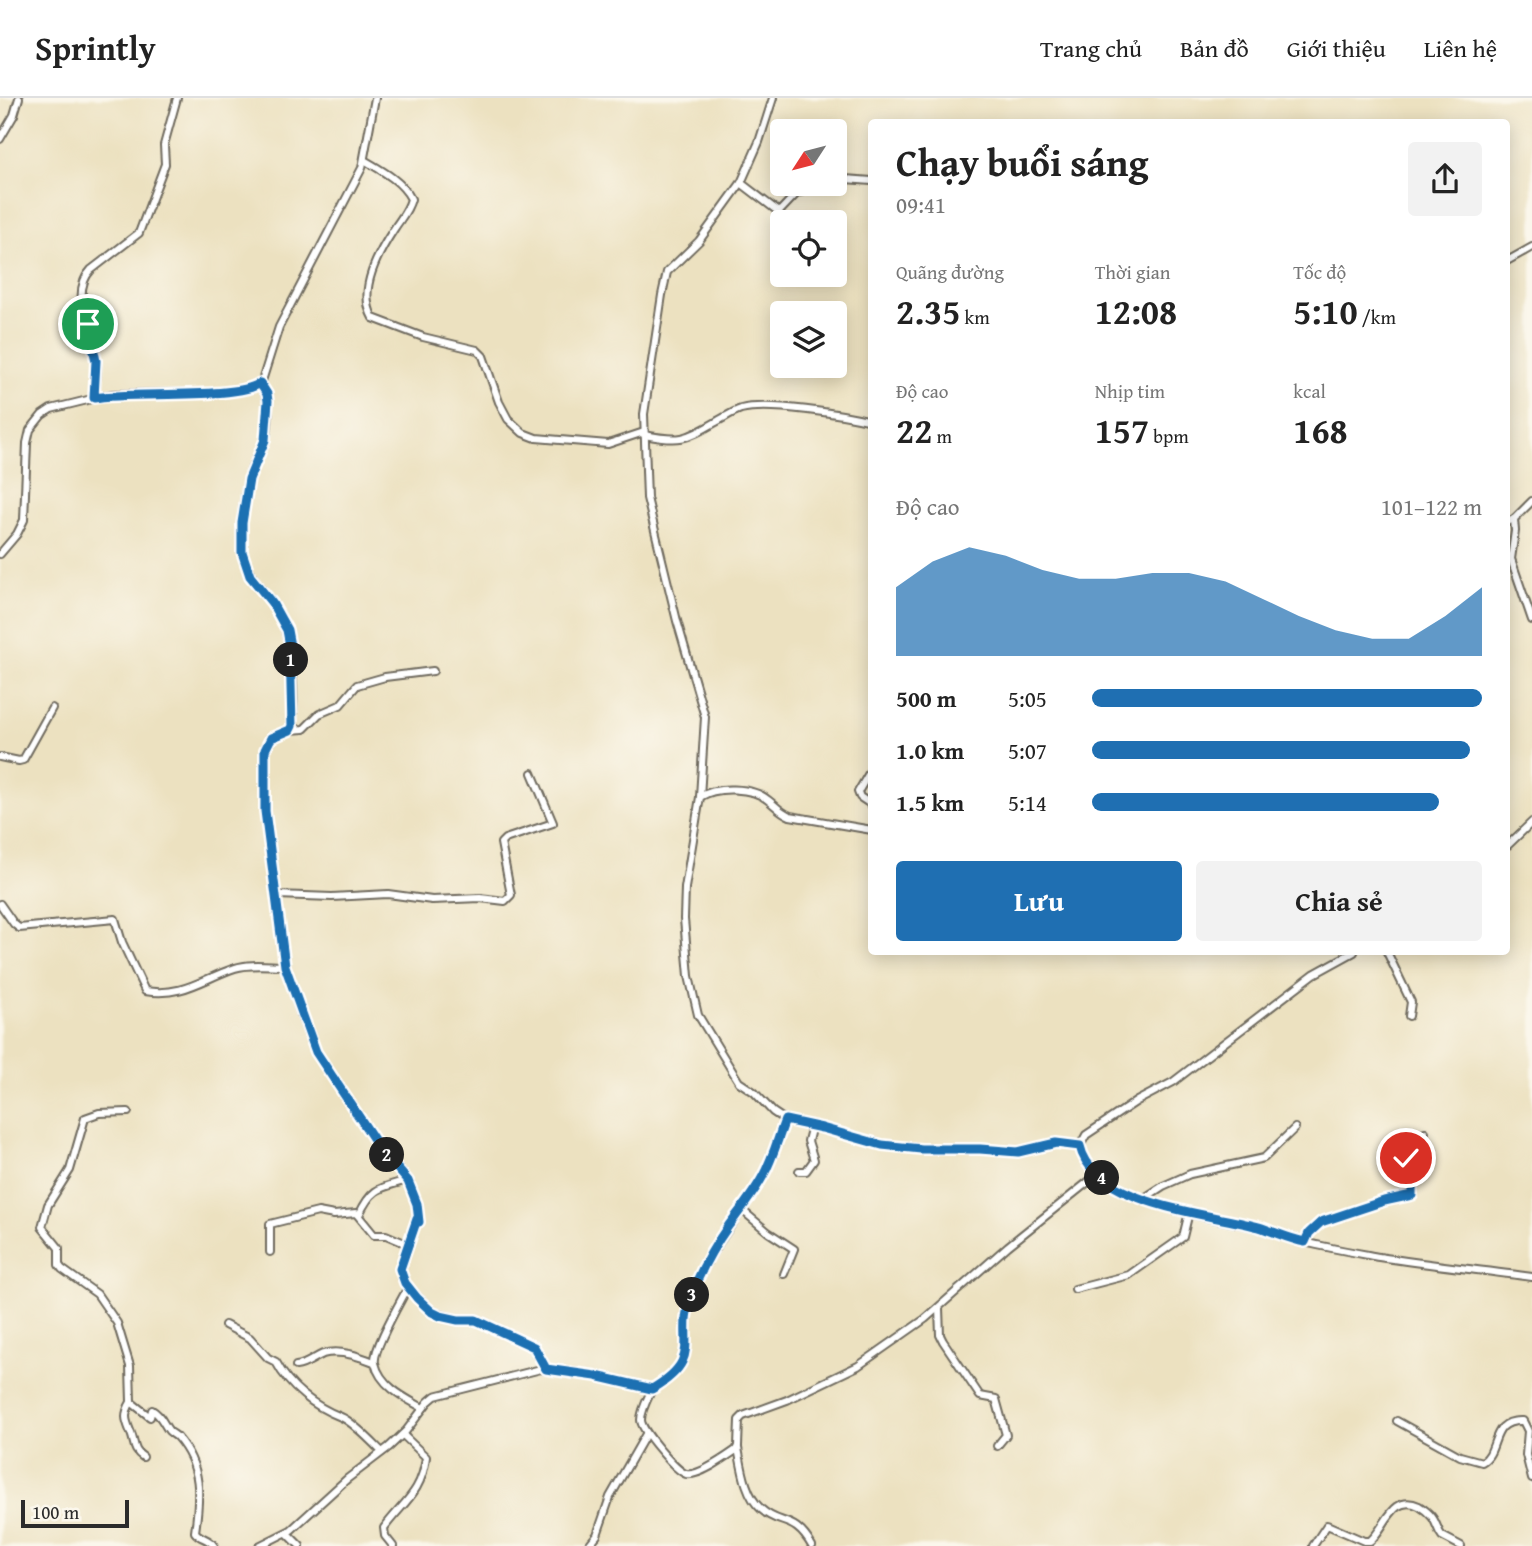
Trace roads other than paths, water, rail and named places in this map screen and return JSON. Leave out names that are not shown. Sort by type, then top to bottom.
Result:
[{"type":"street","points":[[0,139],[14,115],[19,98]]},
{"type":"street","points":[[94,398],[96,361],[82,303],[85,277],[139,233],[165,164],[164,145],[177,98]]},
{"type":"street","points":[[0,554],[17,534],[24,520],[27,443],[30,430],[42,415],[51,409],[112,394],[207,393],[244,390],[260,383],[266,372],[279,327],[313,258],[351,192],[364,160],[375,98]]},
{"type":"street","points":[[773,98],[759,142],[741,183],[710,227],[667,272],[646,396],[644,433],[647,498],[680,631],[705,717],[700,797],[686,878],[684,919],[689,976],[698,1014],[739,1082],[785,1120],[882,1145],[921,1149],[1018,1152],[1056,1143],[1080,1146]]},
{"type":"street","points":[[364,160],[396,182],[411,199],[408,210],[376,261],[368,302],[373,318],[423,337],[473,348],[481,353],[503,410],[508,419],[523,433],[536,438],[608,444],[644,433],[674,440],[687,438],[746,408],[774,408],[868,419]]},
{"type":"street","points":[[847,179],[868,181]]},
{"type":"street","points":[[741,183],[779,212],[794,196]]},
{"type":"street","points":[[1510,259],[1532,247]]},
{"type":"street","points":[[260,383],[268,401],[265,440],[249,479],[242,523],[242,552],[250,576],[272,603],[287,630],[293,717],[290,730]]},
{"type":"street","points":[[1532,501],[1510,520],[1515,531],[1511,559],[1532,620]]},
{"type":"street","points":[[433,671],[385,677],[357,685],[340,705],[319,714],[304,729],[290,730],[271,738],[265,750],[265,811],[285,966],[316,1052],[379,1147],[408,1181],[417,1204],[419,1222],[417,1219],[400,1269],[408,1287],[432,1312],[458,1320],[476,1320],[534,1347],[546,1369]]},
{"type":"street","points":[[0,757],[23,760],[51,708]]},
{"type":"street","points":[[277,895],[332,898],[388,894],[432,900],[480,898],[505,901],[511,895],[501,843],[505,839],[549,826],[553,822],[532,774]]},
{"type":"street","points":[[868,775],[858,794],[868,802]]},
{"type":"street","points":[[700,797],[711,790],[740,790],[766,798],[779,811],[790,816],[868,829]]},
{"type":"street","points":[[1510,843],[1532,822]]},
{"type":"street","points":[[0,904],[19,928],[115,919],[122,942],[145,991],[165,992],[189,988],[242,966],[285,966]]},
{"type":"street","points":[[1347,955],[1314,974],[1173,1082],[1137,1101],[1086,1135],[1080,1146],[1084,1159],[1113,1185],[1143,1199],[1189,1212],[1257,1227],[1305,1242],[1379,1257],[1532,1277]]},
{"type":"street","points":[[1388,955],[1410,1002],[1412,1010],[1409,1016]]},
{"type":"street","points":[[128,1112],[99,1113],[85,1118],[70,1170],[54,1193],[42,1224],[46,1235],[58,1246],[62,1269],[97,1294],[117,1323],[130,1366],[131,1402],[125,1413],[125,1423],[135,1449],[144,1457]]},
{"type":"street","points":[[737,1448],[696,1473],[687,1474],[646,1434],[641,1416],[652,1389],[674,1373],[684,1358],[688,1343],[686,1318],[691,1297],[709,1256],[742,1210],[767,1167],[785,1120]]},
{"type":"street","points":[[799,1171],[806,1171],[814,1160],[808,1141],[812,1125]]},
{"type":"street","points":[[1143,1199],[1190,1174],[1264,1158],[1294,1128]]},
{"type":"street","points":[[1305,1242],[1309,1233],[1321,1222],[1384,1201],[1412,1195],[1412,1172],[1403,1146],[1425,1132]]},
{"type":"street","points":[[812,1546],[800,1528],[759,1507],[746,1483],[737,1448],[739,1420],[858,1366],[939,1308],[1009,1246],[1098,1174]]},
{"type":"street","points":[[359,1214],[373,1191],[408,1181]]},
{"type":"street","points":[[742,1210],[794,1249],[785,1274]]},
{"type":"street","points":[[270,1252],[269,1226],[272,1223],[318,1212],[334,1215],[359,1214]]},
{"type":"street","points":[[1075,1289],[1124,1277],[1151,1261],[1183,1237],[1189,1212]]},
{"type":"street","points":[[359,1214],[374,1235],[386,1235],[407,1244]]},
{"type":"street","points":[[408,1287],[384,1332],[374,1362],[393,1390],[423,1408]]},
{"type":"street","points":[[939,1308],[940,1335],[943,1341],[981,1396],[996,1399],[1006,1435],[997,1446]]},
{"type":"street","points":[[225,1325],[250,1338],[276,1363],[305,1398],[332,1415],[344,1419],[382,1452]]},
{"type":"street","points":[[296,1366],[304,1365],[326,1353],[351,1354],[374,1362]]},
{"type":"street","points":[[259,1546],[286,1533],[382,1452],[403,1434],[435,1396],[524,1372],[546,1369],[596,1376],[652,1389]]},
{"type":"street","points":[[131,1402],[150,1417],[152,1410],[163,1418],[169,1432],[176,1435],[196,1468],[199,1492],[195,1531],[214,1546]]},
{"type":"street","points":[[1397,1421],[1460,1456],[1482,1462],[1488,1459],[1499,1430],[1509,1423],[1523,1421],[1528,1431],[1526,1455],[1532,1479]]},
{"type":"street","points":[[394,1546],[385,1536],[384,1528],[414,1493],[425,1467],[426,1457],[403,1434]]},
{"type":"street","points":[[589,1546],[597,1535],[610,1497],[646,1434]]},
{"type":"street","points":[[1312,1546],[1326,1525],[1370,1541],[1395,1507],[1406,1503],[1428,1512],[1441,1536],[1461,1546]]},
{"type":"street","points":[[286,1533],[300,1546]]}]
